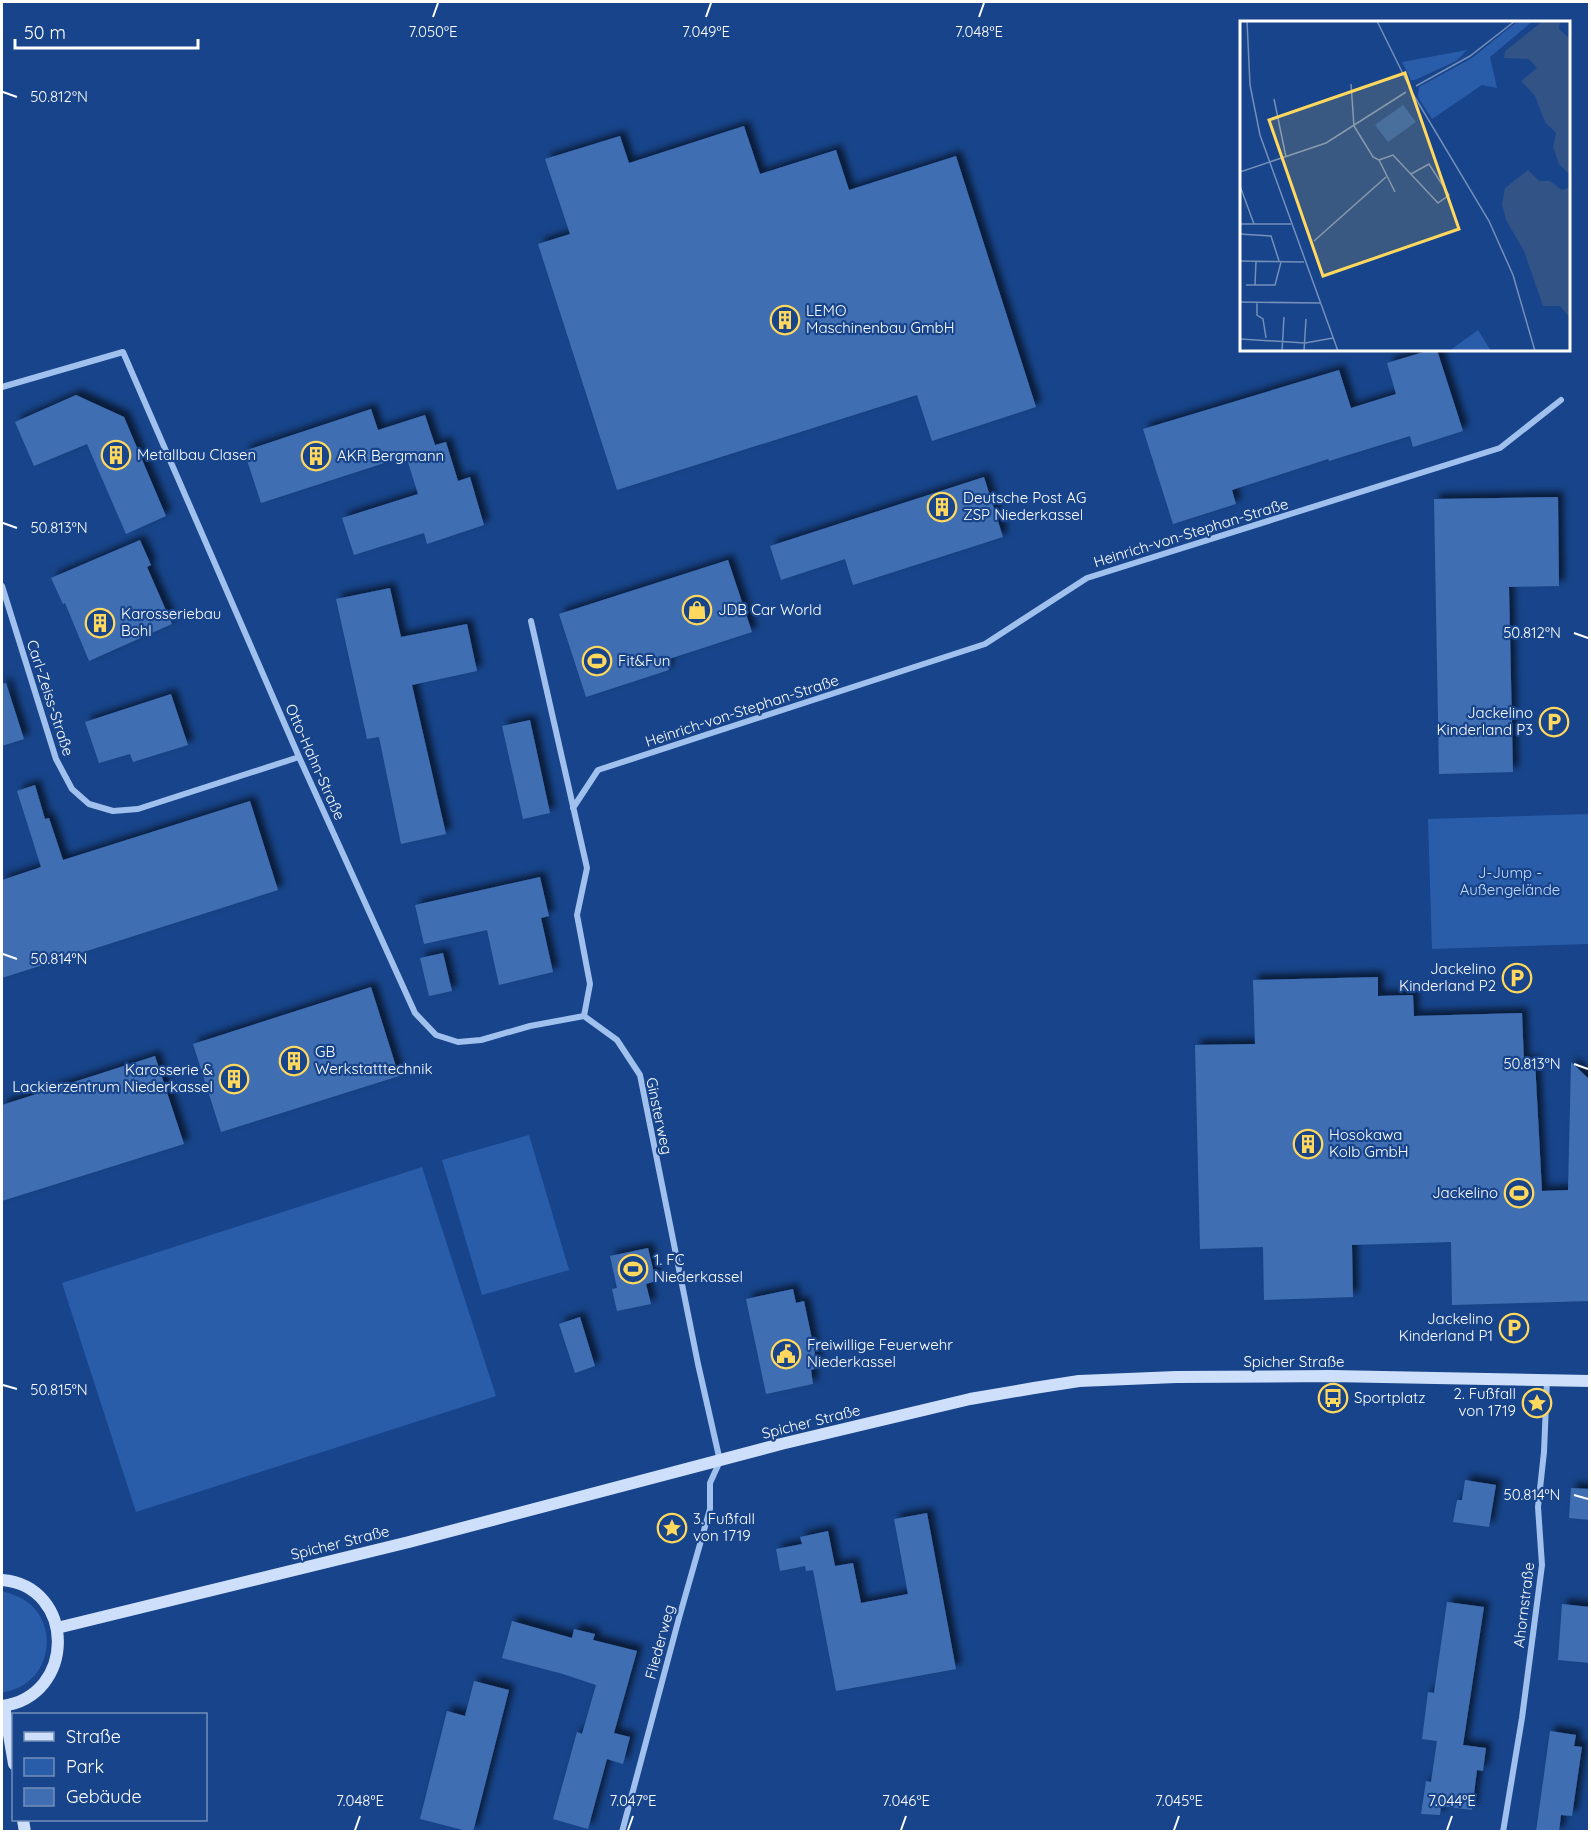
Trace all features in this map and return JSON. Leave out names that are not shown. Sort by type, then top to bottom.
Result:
[{"type":"street","name":"Otto-Hahn-Straße","points":[[2,387],[123,352],[299,757],[415,1013],[436,1035],[458,1042],[481,1040],[530,1026],[584,1016]]},
{"type":"street","name":"Heinrich-von-Stephan-Straße","points":[[573,808],[598,770],[985,644],[1087,578],[1500,448],[1561,400]]},
{"type":"street","name":"Carl-Zeiss-Straße","points":[[2,586],[56,759],[72,789],[89,804],[112,811],[138,809],[299,757]]},
{"type":"street","points":[[531,621],[587,868],[577,915],[590,984],[584,1016]]},
{"type":"street","name":"Ginsterweg","points":[[584,1016],[617,1040],[640,1076],[698,1364],[720,1461]]},
{"type":"street","name":"Spicher Straße","points":[[57,1628],[398,1545],[970,1399],[1078,1381],[1176,1377],[1331,1376],[1590,1381]]},
{"type":"street","name":"Ahornstraße","points":[[1503,1832],[1522,1718],[1542,1565],[1538,1507],[1544,1452],[1547,1380]]},
{"type":"street","name":"Fliederweg","points":[[622,1832],[710,1509],[710,1483],[720,1461]]},
{"type":"street","points":[[2,1580],[23,1586],[39,1596],[50,1611],[57,1628],[59,1649],[53,1669],[41,1687],[24,1700],[3,1706],[12,1753]]},
{"type":"green space","name":"J-Jump - Außengelände","points":[[1589,814],[1589,944],[1432,949],[1428,819]]},
{"type":"green space","points":[[529,1135],[569,1270],[482,1295],[442,1160]]},
{"type":"green space","points":[[422,1167],[496,1396],[136,1512],[62,1283]]},
{"type":"green space","points":[[2,1591],[21,1598],[31,1605],[43,1622],[47,1642],[43,1662],[31,1679],[21,1686],[2,1693]]},
{"type":"building","name":"LEMO Maschinenbau GmbH","points":[[744,126],[760,174],[836,150],[849,190],[956,156],[1036,407],[932,441],[917,395],[617,490],[538,244],[570,234],[545,159],[620,136],[629,163]]},
{"type":"building","points":[[1427,351],[1437,351],[1463,431],[1413,447],[1410,436],[1329,461],[1328,459],[1232,490],[1236,504],[1173,524],[1143,429],[1339,370],[1351,408],[1396,394],[1387,363]]},
{"type":"building","name":"Metallbau Clasen","points":[[76,395],[124,417],[166,516],[126,534],[87,444],[34,466],[15,422]]},
{"type":"building","points":[[371,409],[378,430],[425,415],[435,445],[446,442],[458,481],[470,477],[484,525],[427,544],[424,533],[354,555],[342,518],[418,494],[406,456],[261,503],[244,451]]},
{"type":"building","name":"Deutsche Post AG ZSP Niederkassel","points":[[984,477],[1003,537],[853,585],[845,559],[781,580],[770,546]]},
{"type":"building","points":[[1558,497],[1559,586],[1509,587],[1513,772],[1439,774],[1434,499]]},
{"type":"building","points":[[140,540],[151,565],[147,567],[172,624],[89,661],[65,603],[63,604],[51,578]]},
{"type":"building","points":[[728,560],[752,632],[666,660],[669,670],[586,697],[559,614]]},
{"type":"building","points":[[390,588],[401,637],[467,624],[477,671],[412,685],[446,834],[401,844],[379,737],[367,739],[336,599]]},
{"type":"building","points":[[6,683],[24,739],[2,746],[2,684]]},
{"type":"building","points":[[171,694],[188,745],[133,762],[130,754],[99,763],[85,722]]},
{"type":"building","points":[[530,720],[550,813],[523,819],[502,726]]},
{"type":"building","points":[[35,785],[45,819],[49,818],[63,860],[250,801],[278,890],[2,978],[2,880],[41,867],[17,791]]},
{"type":"building","points":[[540,877],[549,916],[541,918],[553,972],[499,985],[487,930],[424,944],[415,905]]},
{"type":"building","points":[[443,953],[452,991],[429,996],[420,958]]},
{"type":"building","points":[[1378,977],[1378,996],[1413,995],[1414,1016],[1522,1013],[1524,1061],[1535,1061],[1542,1191],[1568,1190],[1571,1062],[1590,1080],[1590,1301],[1452,1305],[1451,1242],[1352,1245],[1353,1297],[1264,1300],[1263,1247],[1200,1249],[1195,1045],[1255,1044],[1253,980]]},
{"type":"building","points":[[371,987],[399,1076],[221,1132],[193,1044]]},
{"type":"building","points":[[155,1056],[184,1144],[2,1201],[2,1105]]},
{"type":"building","name":"1. FC Niederkassel","points":[[648,1248],[656,1281],[646,1284],[651,1304],[617,1311],[612,1289],[617,1288],[610,1256]]},
{"type":"building","name":"Freiwillige Feuerwehr Niederkassel","points":[[793,1289],[796,1303],[804,1301],[818,1368],[811,1370],[813,1384],[766,1394],[746,1299]]},
{"type":"building","points":[[580,1317],[595,1366],[575,1373],[559,1324]]},
{"type":"building","points":[[1465,1480],[1496,1485],[1489,1527],[1453,1522],[1457,1500],[1462,1500]]},
{"type":"building","points":[[1571,1488],[1590,1489],[1590,1520],[1569,1518]]},
{"type":"building","points":[[927,1513],[956,1669],[836,1691],[813,1570],[806,1571],[805,1566],[780,1571],[776,1549],[802,1544],[800,1537],[828,1531],[835,1566],[853,1563],[861,1603],[908,1594],[894,1519]]},
{"type":"building","points":[[1447,1602],[1484,1607],[1463,1745],[1486,1748],[1483,1771],[1477,1770],[1472,1810],[1441,1806],[1440,1815],[1421,1814],[1426,1781],[1431,1782],[1437,1741],[1422,1739],[1428,1692],[1434,1693]]},
{"type":"building","points":[[1562,1604],[1590,1607],[1590,1663],[1558,1660]]},
{"type":"building","points":[[512,1621],[572,1638],[574,1629],[595,1634],[593,1640],[637,1651],[614,1733],[630,1737],[623,1764],[607,1759],[588,1829],[553,1819],[577,1732],[582,1734],[596,1685],[502,1658]]},
{"type":"building","points":[[474,1681],[509,1690],[473,1832],[471,1832],[420,1819],[447,1711],[465,1716]]},
{"type":"building","points":[[1550,1731],[1576,1735],[1574,1746],[1582,1747],[1572,1816],[1561,1815],[1559,1832],[1536,1832]]},
{"type":"place","name":"LEMO Maschinenbau GmbH","points":[[785,320]]},
{"type":"place","name":"Metallbau Clasen","points":[[116,455]]},
{"type":"place","name":"AKR Bergmann","points":[[316,456]]},
{"type":"place","name":"Deutsche Post AG ZSP Niederkassel","points":[[942,507]]},
{"type":"place","name":"JDB Car World","points":[[697,610]]},
{"type":"place","name":"Karosseriebau Bohl","points":[[100,623]]},
{"type":"place","name":"Fit&Fun","points":[[597,661]]},
{"type":"place","name":"Jackelino Kinderland P3","points":[[1554,722]]},
{"type":"place","name":"Jackelino Kinderland P2","points":[[1517,978]]},
{"type":"place","name":"GB Werkstatttechnik","points":[[294,1061]]},
{"type":"place","name":"Karosserie & Lackierzentrum Niederkassel","points":[[234,1079]]},
{"type":"place","name":"Hosokawa Kolb GmbH","points":[[1308,1144]]},
{"type":"place","name":"Jackelino","points":[[1519,1193]]},
{"type":"place","name":"1. FC Niederkassel","points":[[633,1269]]},
{"type":"place","name":"Jackelino Kinderland P1","points":[[1514,1328]]},
{"type":"place","name":"Freiwillige Feuerwehr Niederkassel","points":[[786,1354]]},
{"type":"place","name":"Sportplatz","points":[[1333,1398]]},
{"type":"place","name":"2. Fußfall von 1719","points":[[1537,1403]]},
{"type":"place","name":"3. Fußfall von 1719","points":[[672,1528]]}]
